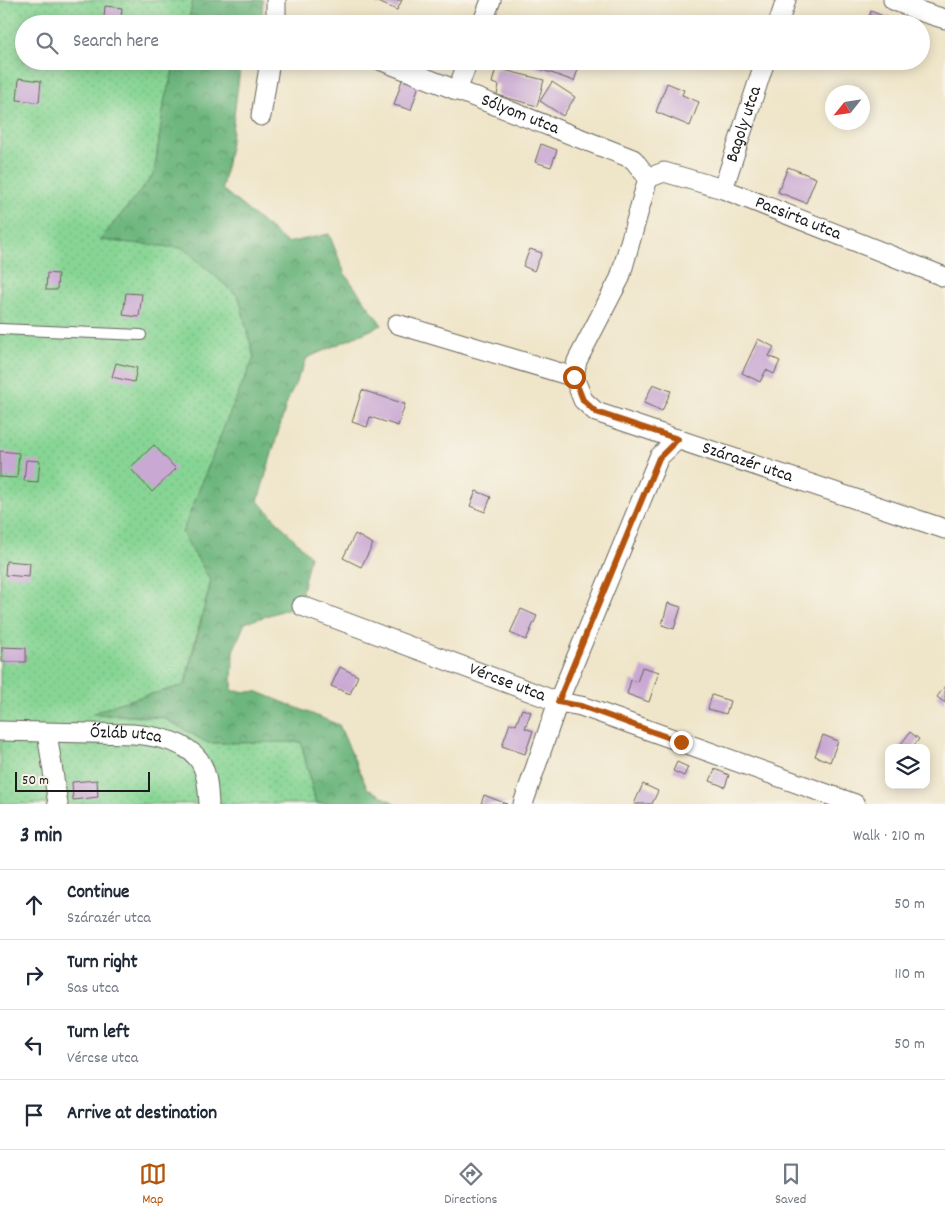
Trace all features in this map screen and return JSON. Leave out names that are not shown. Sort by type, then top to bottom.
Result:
[{"type":"street","points":[[276,0],[279,15]]},
{"type":"street","points":[[485,15],[491,0]]},
{"type":"street","points":[[781,15],[786,0]]},
{"type":"street","points":[[893,0],[918,11],[945,19]]},
{"type":"street","points":[[262,116],[269,70]]},
{"type":"street","name":"Sólyom utca","points":[[404,70],[633,159],[648,178]]},
{"type":"street","points":[[457,91],[465,70]]},
{"type":"street","name":"Bagoly utca","points":[[723,189],[762,70]]},
{"type":"street","name":"Pacsirta utca","points":[[648,178],[664,172],[723,189],[945,277]]},
{"type":"street","points":[[397,324],[574,377],[577,361],[620,278],[648,178]]},
{"type":"street","name":"Szárazér utca","points":[[574,377],[583,400],[596,412],[945,530]]},
{"type":"street","points":[[523,804],[558,702],[659,458],[678,439]]},
{"type":"street","name":"Vércse utca","points":[[302,606],[558,702],[581,706],[855,804]]},
{"type":"street","name":"Őzláb utca","points":[[0,732],[133,734],[170,740],[192,753],[202,764],[207,778],[209,804]]},
{"type":"street","points":[[47,734],[58,804]]},
{"type":"lane","points":[[0,328],[141,335]]},
{"type":"green space","points":[[0,0],[193,0],[190,15],[15,15],[15,70],[173,70],[165,98],[154,174],[101,240],[183,248],[239,297],[254,358],[182,533],[211,581],[185,685],[119,703],[93,714],[163,718],[208,743],[301,742],[316,804],[0,804]]},
{"type":"green space","points":[[193,0],[263,0],[262,15],[190,15]]},
{"type":"green space","points":[[173,70],[240,70],[230,147],[222,189],[287,243],[329,234],[345,274],[382,325],[307,358],[287,402],[258,501],[310,556],[299,605],[245,623],[233,651],[232,691],[258,692],[339,725],[367,788],[396,804],[316,804],[301,742],[208,743],[163,717],[92,714],[119,703],[185,685],[211,581],[182,533],[254,358],[239,297],[183,248],[100,240],[154,174],[165,98]]},
{"type":"building","points":[[373,0],[402,0],[397,10]]},
{"type":"building","points":[[105,6],[122,8],[121,15],[104,15]]},
{"type":"building","points":[[871,11],[881,15],[870,15]]},
{"type":"building","points":[[495,70],[504,70],[544,80],[537,106],[497,95],[499,85],[492,83]]},
{"type":"building","points":[[543,70],[578,70],[574,81]]},
{"type":"building","points":[[19,78],[41,81],[39,102],[17,100]]},
{"type":"building","points":[[402,80],[419,85],[411,110],[394,105]]},
{"type":"building","points":[[552,82],[575,97],[563,116],[540,101]]},
{"type":"building","points":[[667,83],[684,90],[682,95],[699,102],[690,126],[656,112]]},
{"type":"building","points":[[541,144],[557,150],[551,167],[535,162]]},
{"type":"building","points":[[788,167],[816,178],[806,203],[778,192]]},
{"type":"building","points":[[530,249],[542,253],[534,271],[523,266]]},
{"type":"building","points":[[47,273],[58,274],[57,290],[46,290]]},
{"type":"building","points":[[126,293],[142,294],[139,317],[123,315]]},
{"type":"building","points":[[758,339],[774,347],[769,356],[780,361],[774,374],[766,370],[760,382],[742,373]]},
{"type":"building","points":[[116,363],[137,368],[134,382],[112,377]]},
{"type":"building","points":[[653,384],[671,391],[662,411],[644,403]]},
{"type":"building","points":[[362,390],[405,404],[398,426],[370,417],[367,427],[352,422]]},
{"type":"building","points":[[154,445],[176,469],[152,492],[130,468]]},
{"type":"building","points":[[0,451],[19,453],[17,478],[0,477]]},
{"type":"building","points":[[26,460],[40,461],[38,482],[24,481]]},
{"type":"building","points":[[476,491],[491,497],[485,512],[470,506]]},
{"type":"building","points":[[355,534],[373,544],[361,567],[343,558]]},
{"type":"building","points":[[6,561],[30,563],[29,577],[5,575]]},
{"type":"building","points":[[668,603],[681,607],[674,629],[662,625]]},
{"type":"building","points":[[521,609],[537,616],[526,640],[510,633]]},
{"type":"building","points":[[2,647],[26,648],[26,662],[2,662]]},
{"type":"building","points":[[340,667],[358,676],[350,694],[331,686]]},
{"type":"building","points":[[642,667],[659,672],[649,702],[627,694],[631,680],[637,682]]},
{"type":"building","points":[[945,686],[945,703],[937,697]]},
{"type":"building","points":[[712,695],[730,701],[726,714],[708,709]]},
{"type":"building","points":[[522,709],[531,712],[525,728],[533,731],[525,754],[502,746],[510,723],[516,725]]},
{"type":"building","points":[[910,732],[919,739],[915,744],[901,744]]},
{"type":"building","points":[[823,735],[838,741],[830,762],[815,756]]},
{"type":"building","points":[[677,762],[688,767],[684,776],[673,771]]},
{"type":"building","points":[[715,769],[729,775],[725,787],[710,781]]},
{"type":"building","points":[[97,780],[98,797],[73,800],[72,782]]},
{"type":"building","points":[[643,784],[658,791],[652,804],[634,804]]},
{"type":"building","points":[[484,795],[507,804],[481,804]]},
{"type":"route","points":[[574,377],[583,400],[596,412],[678,439],[659,458],[558,702],[581,706],[681,742]]}]
